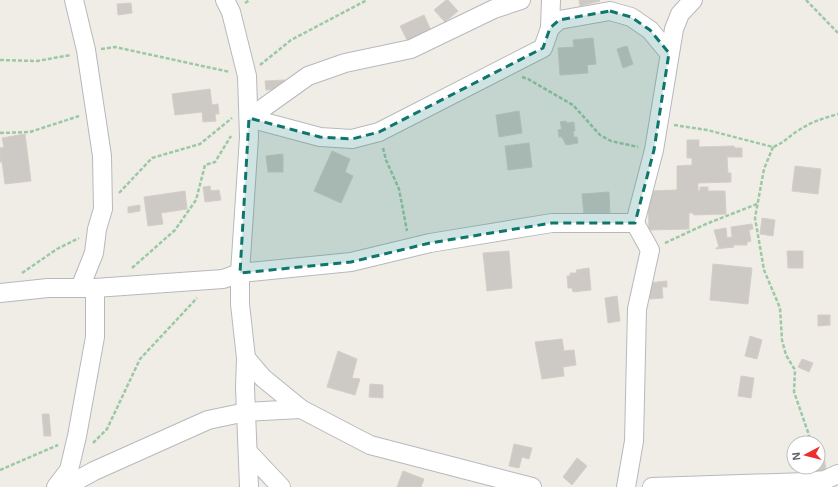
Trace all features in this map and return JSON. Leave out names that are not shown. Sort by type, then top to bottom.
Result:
[{"type":"street","points":[[56,487],[69,470],[72,460],[94,337],[87,288],[94,254],[97,229],[103,209],[102,156],[86,50],[74,0]]},
{"type":"street","points":[[225,0],[231,12],[247,76],[249,115],[240,273],[240,304],[246,358],[245,387],[249,487]]},
{"type":"street","points":[[249,115],[308,76],[345,63],[411,49],[494,9],[521,0]]},
{"type":"street","points":[[249,115],[320,137],[352,139],[379,132],[543,48],[550,28],[551,0]]},
{"type":"street","points":[[626,487],[634,441],[637,309],[650,250],[635,223],[654,150],[669,53],[677,21],[680,14],[693,0]]},
{"type":"street","points":[[550,28],[559,20],[610,11],[631,17],[650,30],[669,53]]},
{"type":"street","points":[[0,293],[48,288],[87,288],[223,279],[240,273],[351,262],[413,249],[430,243],[552,223],[635,223]]},
{"type":"street","points":[[246,358],[263,378],[301,409],[370,445],[532,487]]},
{"type":"street","points":[[65,487],[94,471],[208,420],[246,412],[301,409]]},
{"type":"street","points":[[248,452],[281,487]]},
{"type":"street","points":[[652,487],[806,482],[825,480],[838,474]]},
{"type":"path","points":[[0,60],[37,60],[74,54],[86,50],[115,47],[247,76],[291,40],[367,0]]},
{"type":"path","points":[[806,0],[838,33]]},
{"type":"path","points":[[494,72],[528,79],[573,106],[600,135],[611,141],[654,150]]},
{"type":"path","points":[[0,133],[30,132],[95,110]]},
{"type":"path","points":[[658,122],[706,130],[773,147],[782,144],[798,130],[820,119],[838,114]]},
{"type":"path","points":[[103,209],[152,158],[200,144],[249,115]]},
{"type":"path","points":[[118,285],[138,261],[175,230],[196,200],[205,165],[215,162],[232,135],[249,115]]},
{"type":"path","points":[[379,132],[386,160],[399,189],[407,230],[413,249]]},
{"type":"path","points":[[773,147],[764,169],[755,218],[764,270],[780,308],[782,340],[786,355],[796,370],[794,392],[809,435]]},
{"type":"path","points":[[650,250],[706,224],[757,204]]},
{"type":"path","points":[[19,275],[57,249],[97,229]]},
{"type":"path","points":[[72,460],[98,439],[107,429],[140,359],[213,280]]},
{"type":"path","points":[[0,470],[77,436]]},
{"type":"highlighted area","points":[[610,11],[631,17],[650,30],[669,53],[654,150],[635,223],[552,223],[430,243],[351,262],[240,273],[249,118],[320,137],[352,139],[379,132],[543,48],[550,28],[559,20]]},
{"type":"building","points":[[448,0],[458,11],[445,22],[434,10]]},
{"type":"building","points":[[579,0],[599,0],[600,1],[580,6]]},
{"type":"building","points":[[131,3],[132,13],[118,15],[117,4]]},
{"type":"building","points":[[424,15],[434,37],[411,48],[400,26]]},
{"type":"building","points":[[593,38],[596,64],[587,65],[588,73],[560,75],[558,48],[574,47],[573,40]]},
{"type":"building","points":[[627,46],[633,64],[623,68],[617,49]]},
{"type":"building","points":[[285,80],[286,89],[266,90],[265,81]]},
{"type":"building","points":[[210,89],[212,105],[218,104],[219,114],[215,114],[216,121],[203,122],[202,112],[175,115],[172,94]]},
{"type":"building","points":[[519,111],[522,133],[499,137],[496,115]]},
{"type":"building","points":[[566,121],[567,123],[574,122],[574,137],[577,137],[578,143],[566,145],[562,137],[559,137],[558,130],[562,129],[560,122]]},
{"type":"building","points":[[25,134],[31,181],[5,184],[2,162],[0,162],[0,148],[4,147],[2,138]]},
{"type":"building","points":[[687,140],[699,140],[699,147],[734,146],[735,148],[742,148],[742,157],[727,157],[728,173],[731,173],[731,182],[698,183],[698,191],[700,191],[700,187],[708,187],[708,191],[725,191],[726,214],[694,215],[693,213],[689,213],[689,229],[649,230],[648,191],[677,190],[677,166],[692,165],[692,158],[687,158]]},
{"type":"building","points":[[529,143],[532,167],[508,170],[505,146]]},
{"type":"building","points":[[332,151],[350,159],[345,172],[353,176],[341,203],[314,191]]},
{"type":"building","points":[[283,154],[283,172],[268,172],[266,156]]},
{"type":"building","points":[[795,166],[821,169],[818,194],[792,191]]},
{"type":"building","points":[[210,186],[211,191],[219,190],[221,200],[205,202],[203,187]]},
{"type":"building","points":[[185,191],[187,209],[161,213],[163,224],[148,226],[144,197]]},
{"type":"building","points":[[609,192],[610,215],[584,216],[582,194]]},
{"type":"building","points":[[140,205],[140,211],[128,213],[128,207]]},
{"type":"building","points":[[762,218],[775,220],[773,236],[760,234]]},
{"type":"building","points":[[752,224],[753,229],[749,230],[751,241],[747,242],[747,245],[733,245],[734,247],[716,249],[719,247],[714,230],[726,228],[727,238],[732,237],[731,227]]},
{"type":"building","points":[[509,251],[512,288],[487,291],[483,253]]},
{"type":"building","points":[[787,251],[803,251],[803,268],[788,268]]},
{"type":"building","points":[[713,264],[752,268],[748,304],[710,300]]},
{"type":"building","points":[[589,268],[591,290],[573,292],[572,288],[568,288],[567,276],[570,276],[570,273],[577,273],[576,270]]},
{"type":"building","points":[[667,281],[667,287],[662,287],[663,298],[650,299],[648,283]]},
{"type":"building","points":[[617,296],[620,321],[608,323],[605,298]]},
{"type":"building","points":[[818,315],[830,315],[830,325],[818,326]]},
{"type":"building","points":[[750,336],[762,340],[757,359],[745,356]]},
{"type":"building","points":[[562,339],[564,351],[574,350],[576,365],[563,367],[564,376],[542,379],[535,342]]},
{"type":"building","points":[[338,351],[357,359],[352,378],[360,379],[355,395],[327,387]]},
{"type":"building","points":[[802,359],[813,363],[809,372],[798,367]]},
{"type":"building","points":[[741,376],[754,378],[751,398],[738,396]]},
{"type":"building","points":[[370,384],[383,385],[383,398],[369,397]]},
{"type":"building","points":[[42,414],[49,414],[51,436],[44,436]]},
{"type":"building","points":[[514,444],[532,448],[529,459],[522,457],[519,468],[509,466]]},
{"type":"building","points":[[577,458],[587,466],[572,485],[563,477]]},
{"type":"building","points":[[826,470],[827,477],[812,480],[811,475],[826,475]]},
{"type":"building","points":[[403,471],[424,479],[421,487],[397,487]]}]
